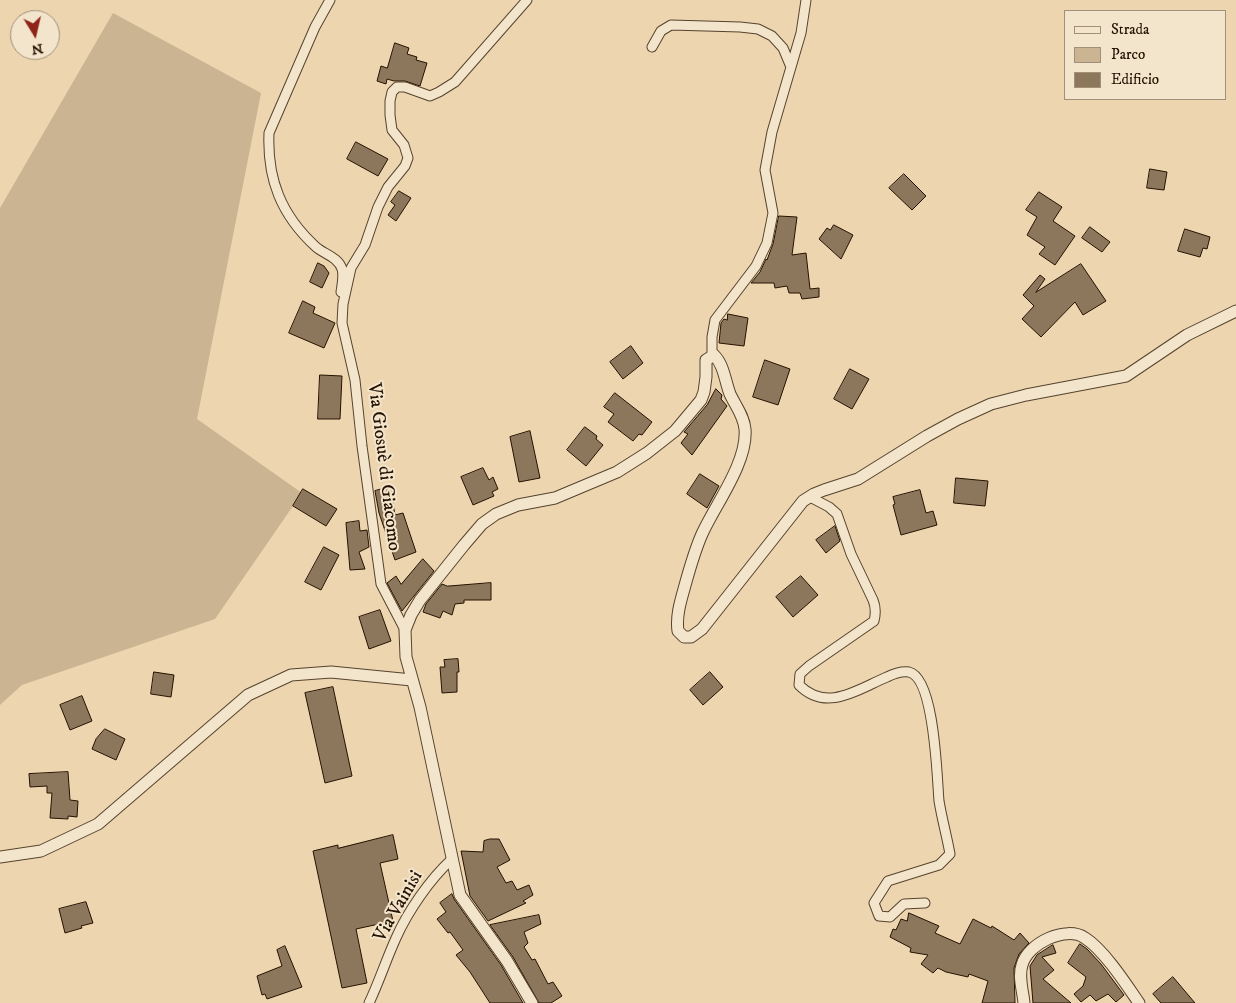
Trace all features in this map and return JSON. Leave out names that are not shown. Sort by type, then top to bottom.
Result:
[{"type":"street","name":"Via Giosuè di Giacomo","points":[[330,0],[315,27],[269,133],[268,148],[273,181],[295,225],[317,248],[337,260],[343,270],[341,295],[343,304]]},
{"type":"street","name":"Via Giosuè di Giacomo","points":[[405,630],[381,584],[355,380],[342,323],[343,304],[351,268],[365,245],[378,208],[388,187],[405,166],[408,158],[404,145],[392,130],[390,115],[392,92],[397,87],[405,87],[430,96],[455,82],[527,0]]},
{"type":"street","points":[[806,0],[801,33],[772,132],[764,170],[773,213],[767,243],[756,266],[715,320],[712,337],[712,355],[714,355],[720,365],[732,399],[745,427],[744,442],[736,469],[702,534],[693,556],[678,616],[678,631],[684,638],[691,637],[702,629],[810,497],[824,490],[858,479],[927,436],[991,404],[1026,395],[1126,376],[1187,335],[1236,311]]},
{"type":"street","points":[[652,47],[661,31],[671,25],[758,29],[772,36],[783,48],[791,67]]},
{"type":"street","points":[[532,1003],[507,961],[460,894],[438,788],[406,657],[405,630],[420,600],[482,524],[496,514],[518,505],[555,498],[617,472],[647,454],[675,431],[701,400],[705,383],[706,360],[712,355]]},
{"type":"street","points":[[810,497],[829,507],[836,514],[851,554],[876,607],[874,621],[804,670],[800,674],[799,685],[805,691],[816,696],[840,698],[897,673],[908,672],[915,675],[926,695],[936,744],[940,802],[950,854],[939,865],[888,881],[874,903],[879,916],[890,916],[904,904],[926,903]]},
{"type":"street","points":[[0,857],[41,851],[98,824],[248,695],[291,675],[331,672],[412,680]]},
{"type":"street","name":"Via Vainisi","points":[[369,1003],[397,936],[438,871],[452,859]]},
{"type":"street","points":[[1024,1003],[1020,974],[1024,958],[1038,944],[1058,935],[1074,933],[1084,937],[1102,953],[1139,1003]]},
{"type":"green space","points":[[113,13],[261,93],[197,419],[302,493],[215,619],[22,685],[0,705],[0,208]]},
{"type":"building","points":[[395,43],[409,48],[407,54],[417,57],[416,60],[427,63],[420,86],[405,81],[387,79],[386,84],[377,81],[381,66],[387,68]]},
{"type":"building","points":[[356,142],[388,159],[378,176],[347,159]]},
{"type":"building","points":[[1150,169],[1167,172],[1164,190],[1147,188]]},
{"type":"building","points":[[904,174],[926,196],[912,210],[889,188]]},
{"type":"building","points":[[399,191],[411,198],[396,221],[388,215],[395,205],[391,202]]},
{"type":"building","points":[[1039,192],[1062,207],[1053,221],[1075,236],[1055,265],[1039,254],[1045,247],[1027,235],[1037,217],[1026,210]]},
{"type":"building","points":[[779,216],[797,217],[792,255],[806,253],[810,289],[819,288],[819,297],[802,299],[800,293],[789,293],[787,286],[775,288],[774,283],[751,283],[767,260],[773,244]]},
{"type":"building","points":[[834,225],[853,235],[841,259],[819,239],[827,228],[830,230]]},
{"type":"building","points":[[1090,227],[1110,242],[1102,252],[1082,238]]},
{"type":"building","points":[[1185,229],[1210,237],[1207,249],[1203,248],[1200,257],[1178,251]]},
{"type":"building","points":[[318,263],[324,266],[329,273],[322,288],[310,282]]},
{"type":"building","points":[[1081,264],[1106,301],[1083,315],[1075,302],[1041,337],[1022,319],[1034,306],[1023,295],[1040,275],[1045,279],[1036,292]]},
{"type":"building","points":[[303,301],[315,307],[313,313],[335,323],[324,348],[289,333]]},
{"type":"building","points":[[728,314],[748,318],[744,346],[719,343],[721,323],[724,319],[727,320]]},
{"type":"building","points":[[631,346],[643,363],[623,379],[610,362]]},
{"type":"building","points":[[765,360],[790,369],[778,405],[753,397]]},
{"type":"building","points":[[850,369],[869,379],[852,409],[834,399]]},
{"type":"building","points":[[320,375],[342,376],[340,419],[318,419]]},
{"type":"building","points":[[716,389],[722,395],[721,399],[727,406],[692,455],[681,443],[688,434],[684,432],[707,405]]},
{"type":"building","points":[[615,393],[652,422],[642,435],[639,434],[633,441],[608,422],[614,414],[604,407]]},
{"type":"building","points":[[585,427],[597,436],[596,439],[603,445],[586,466],[567,450]]},
{"type":"building","points":[[530,431],[540,478],[519,482],[510,437]]},
{"type":"building","points":[[483,468],[489,480],[493,477],[498,489],[492,492],[494,496],[473,505],[461,477]]},
{"type":"building","points":[[700,474],[719,486],[707,508],[687,494]]},
{"type":"building","points":[[956,478],[988,481],[985,506],[954,503]]},
{"type":"building","points":[[390,487],[395,515],[403,513],[416,552],[395,560],[379,513],[375,491]]},
{"type":"building","points":[[303,489],[337,509],[326,526],[293,506]]},
{"type":"building","points":[[920,490],[926,513],[933,511],[937,525],[901,535],[893,505],[895,504],[893,497]]},
{"type":"building","points":[[359,521],[360,531],[367,530],[369,547],[359,552],[365,569],[350,570],[346,523]]},
{"type":"building","points":[[835,526],[840,541],[826,553],[816,540]]},
{"type":"building","points":[[324,547],[339,555],[321,590],[305,582]]},
{"type":"building","points":[[423,559],[434,571],[402,611],[387,583],[396,576],[401,584]]},
{"type":"building","points":[[801,576],[818,595],[793,617],[776,597]]},
{"type":"building","points":[[491,583],[491,600],[464,600],[464,603],[455,604],[452,615],[443,611],[440,618],[423,612],[426,604],[442,584],[447,586]]},
{"type":"building","points":[[380,610],[391,641],[369,649],[359,617]]},
{"type":"building","points":[[458,659],[457,692],[442,693],[440,667],[445,667],[444,660]]},
{"type":"building","points":[[154,672],[174,675],[171,697],[151,694]]},
{"type":"building","points":[[710,672],[723,687],[703,705],[690,690]]},
{"type":"building","points":[[333,687],[352,776],[325,783],[305,693]]},
{"type":"building","points":[[82,696],[92,721],[70,730],[60,705]]},
{"type":"building","points":[[105,729],[125,739],[116,760],[92,749],[96,739]]},
{"type":"building","points":[[68,772],[70,800],[78,801],[77,817],[68,816],[68,819],[50,818],[52,793],[47,793],[47,786],[30,787],[29,774]]},
{"type":"building","points":[[393,835],[398,859],[380,863],[393,921],[356,929],[367,983],[342,988],[313,851],[338,845],[338,848]]},
{"type":"building","points":[[499,839],[510,860],[497,867],[506,883],[512,881],[517,890],[529,885],[533,895],[523,901],[526,903],[488,921],[470,896],[461,851],[483,852],[484,841]]},
{"type":"building","points":[[452,894],[501,965],[523,1003],[490,1003],[470,972],[456,955],[463,950],[450,932],[448,933],[437,919],[446,912],[440,903]]},
{"type":"building","points":[[86,902],[93,923],[65,933],[59,909]]},
{"type":"building","points":[[909,913],[939,926],[935,933],[960,944],[973,919],[991,928],[992,926],[1014,940],[1020,933],[1029,943],[1019,954],[1014,968],[1015,1003],[982,1003],[988,981],[969,974],[968,977],[946,972],[938,968],[933,973],[921,964],[928,955],[910,952],[911,948],[890,937],[893,929],[896,930],[901,919],[907,921]]},
{"type":"building","points":[[539,915],[541,924],[524,932],[528,943],[524,947],[532,960],[535,959],[548,984],[553,982],[562,996],[551,1003],[539,1003],[513,957],[490,925]]},
{"type":"building","points":[[1080,944],[1101,964],[1124,995],[1116,1002],[1108,994],[1096,1001],[1090,995],[1081,1002],[1074,994],[1083,986],[1086,977],[1068,963]]},
{"type":"building","points":[[1053,945],[1056,953],[1042,957],[1054,970],[1043,979],[1071,1003],[1033,1003],[1030,966],[1037,955]]},
{"type":"building","points":[[285,946],[302,987],[267,999],[265,994],[262,995],[257,976],[282,966],[277,950]]},
{"type":"building","points":[[1173,977],[1195,1003],[1161,1003],[1153,994]]}]
